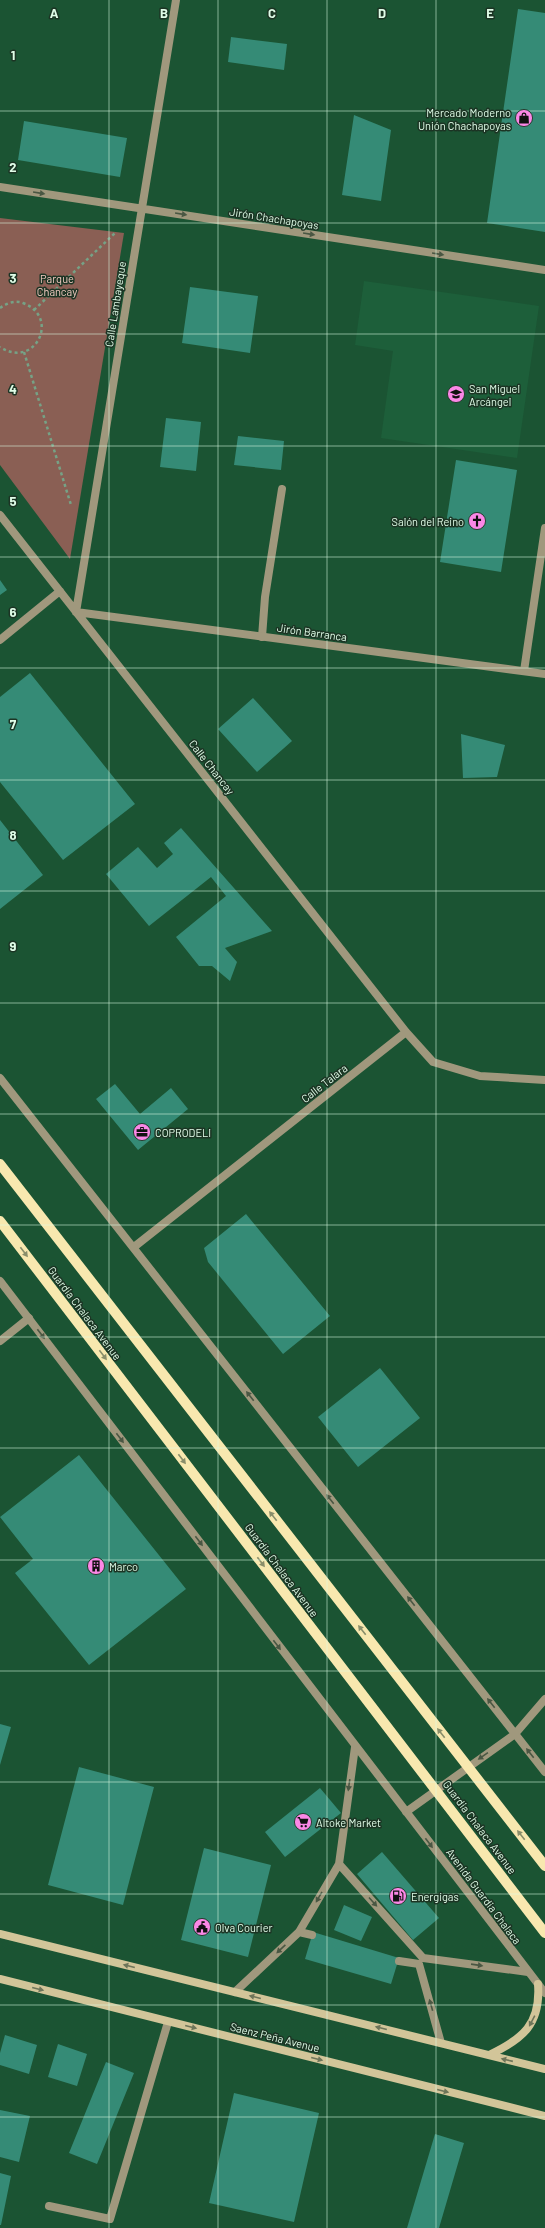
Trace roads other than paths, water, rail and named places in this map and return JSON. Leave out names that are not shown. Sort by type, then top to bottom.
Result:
[{"type":"main road","points":[[0,1164],[545,1866]]},
{"type":"main road","name":"Guardia Chalaca Avenue","points":[[0,1221],[545,1933]]},
{"type":"main road","points":[[0,1934],[545,2069]]},
{"type":"main road","name":"Saenz Peña Avenue","points":[[0,1979],[545,2116]]},
{"type":"main road","points":[[489,2055],[520,2038],[531,2025],[537,2012],[539,1998],[538,1984]]},
{"type":"street","name":"Calle Lambayeque","points":[[76,612],[176,0]]},
{"type":"street","name":"Jirón Chachapoyas","points":[[0,187],[545,270]]},
{"type":"street","points":[[262,637],[265,597],[282,489]]},
{"type":"street","name":"Calle Chancay","points":[[0,515],[406,1032]]},
{"type":"street","points":[[524,671],[545,528]]},
{"type":"street","points":[[0,640],[60,591]]},
{"type":"street","name":"Jirón Barranca","points":[[76,612],[545,674]]},
{"type":"street","points":[[406,1032],[433,1062],[480,1076],[545,1080]]},
{"type":"street","name":"Calle Talara","points":[[134,1247],[406,1032]]},
{"type":"street","points":[[0,1078],[545,1772]]},
{"type":"street","points":[[0,1282],[406,1812],[515,1734],[545,1699]]},
{"type":"street","points":[[0,1341],[29,1318]]},
{"type":"street","points":[[235,1992],[299,1932],[339,1864],[355,1747]]},
{"type":"street","name":"Avenida Guardia Chalaca","points":[[406,1812],[545,1993]]},
{"type":"street","points":[[339,1864],[421,1961],[441,2043]]},
{"type":"street","points":[[299,1932],[312,1935]]},
{"type":"street","points":[[399,1961],[421,1961],[528,1972]]},
{"type":"street","points":[[49,2206],[110,2219],[168,2022]]},
{"type":"place","name":"Mercado Moderno Unión Chachapoyas","points":[[524,118]]},
{"type":"place","name":"San Miguel Arcángel","points":[[456,394]]},
{"type":"place","name":"Salón del Reino","points":[[477,521]]},
{"type":"place","name":"COPRODELI","points":[[142,1132]]},
{"type":"place","name":"Marco","points":[[96,1566]]},
{"type":"place","name":"Altoke Market","points":[[303,1822]]},
{"type":"place","name":"Energigas","points":[[398,1896]]},
{"type":"place","name":"Olva Courier","points":[[202,1927]]},
{"type":"park label","name":"Parque Chancay","points":[[57,284]]}]
